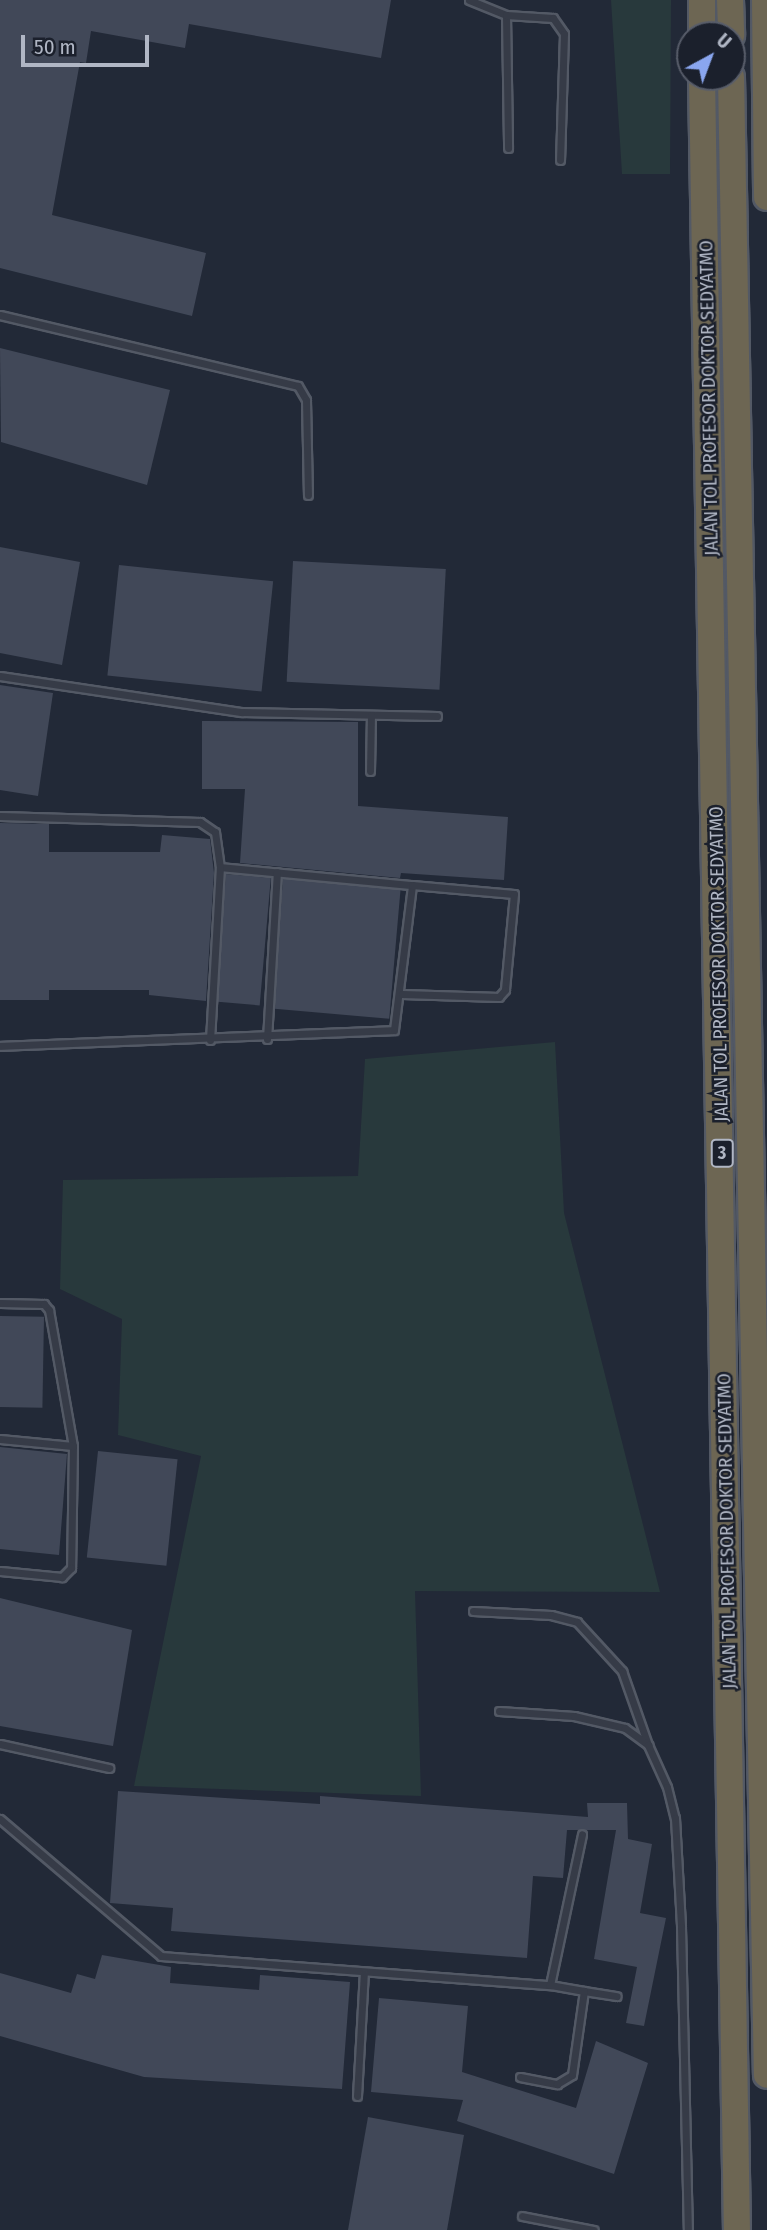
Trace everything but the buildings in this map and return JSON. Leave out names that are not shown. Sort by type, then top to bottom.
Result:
[{"type":"highway","points":[[702,0],[702,21]]},
{"type":"highway","points":[[730,0],[731,21]]},
{"type":"highway","points":[[765,0],[767,197]]},
{"type":"highway","name":"JALAN TOL PROFESOR DOKTOR SEDYATMO","points":[[702,91],[737,2230]]},
{"type":"highway","name":"JALAN TOL PROFESOR DOKTOR SEDYATMO","points":[[731,91],[767,2075]]},
{"type":"lane","points":[[469,0],[506,15],[553,18],[564,34],[560,160]]},
{"type":"lane","points":[[506,15],[508,148]]},
{"type":"lane","points":[[0,315],[298,386],[306,400],[308,495]]},
{"type":"lane","points":[[0,676],[243,712],[438,716]]},
{"type":"lane","points":[[370,771],[371,715]]},
{"type":"lane","points":[[0,816],[200,822],[215,832],[220,867],[210,1040]]},
{"type":"lane","points":[[220,867],[412,885],[505,889],[516,898],[499,997],[402,994]]},
{"type":"lane","points":[[267,1039],[277,872]]},
{"type":"lane","points":[[0,1046],[267,1039],[394,1030],[402,994],[412,885]]},
{"type":"lane","points":[[0,1303],[44,1304],[49,1310],[73,1446],[71,1568],[62,1577],[0,1571]]},
{"type":"lane","points":[[0,1438],[73,1446]]},
{"type":"lane","points":[[472,1611],[551,1615],[577,1622],[622,1671],[675,1818],[688,2230]]},
{"type":"lane","points":[[499,1711],[574,1716],[625,1728],[648,1745]]},
{"type":"lane","points":[[0,1744],[109,1768]]},
{"type":"lane","points":[[0,1819],[162,1956],[550,1985],[617,1996]]},
{"type":"lane","points":[[550,1985],[582,1834]]},
{"type":"lane","points":[[357,2096],[364,1972]]},
{"type":"lane","points":[[520,2077],[568,2082],[584,1991]]},
{"type":"lane","points":[[522,2216],[594,2230]]},
{"type":"shaded area","points":[[611,0],[671,0],[670,174],[622,174]]},
{"type":"shaded area","points":[[555,1042],[564,1213],[660,1592],[415,1591],[421,1796],[134,1786],[201,1456],[118,1435],[122,1319],[60,1289],[63,1180],[358,1176],[365,1059]]}]
